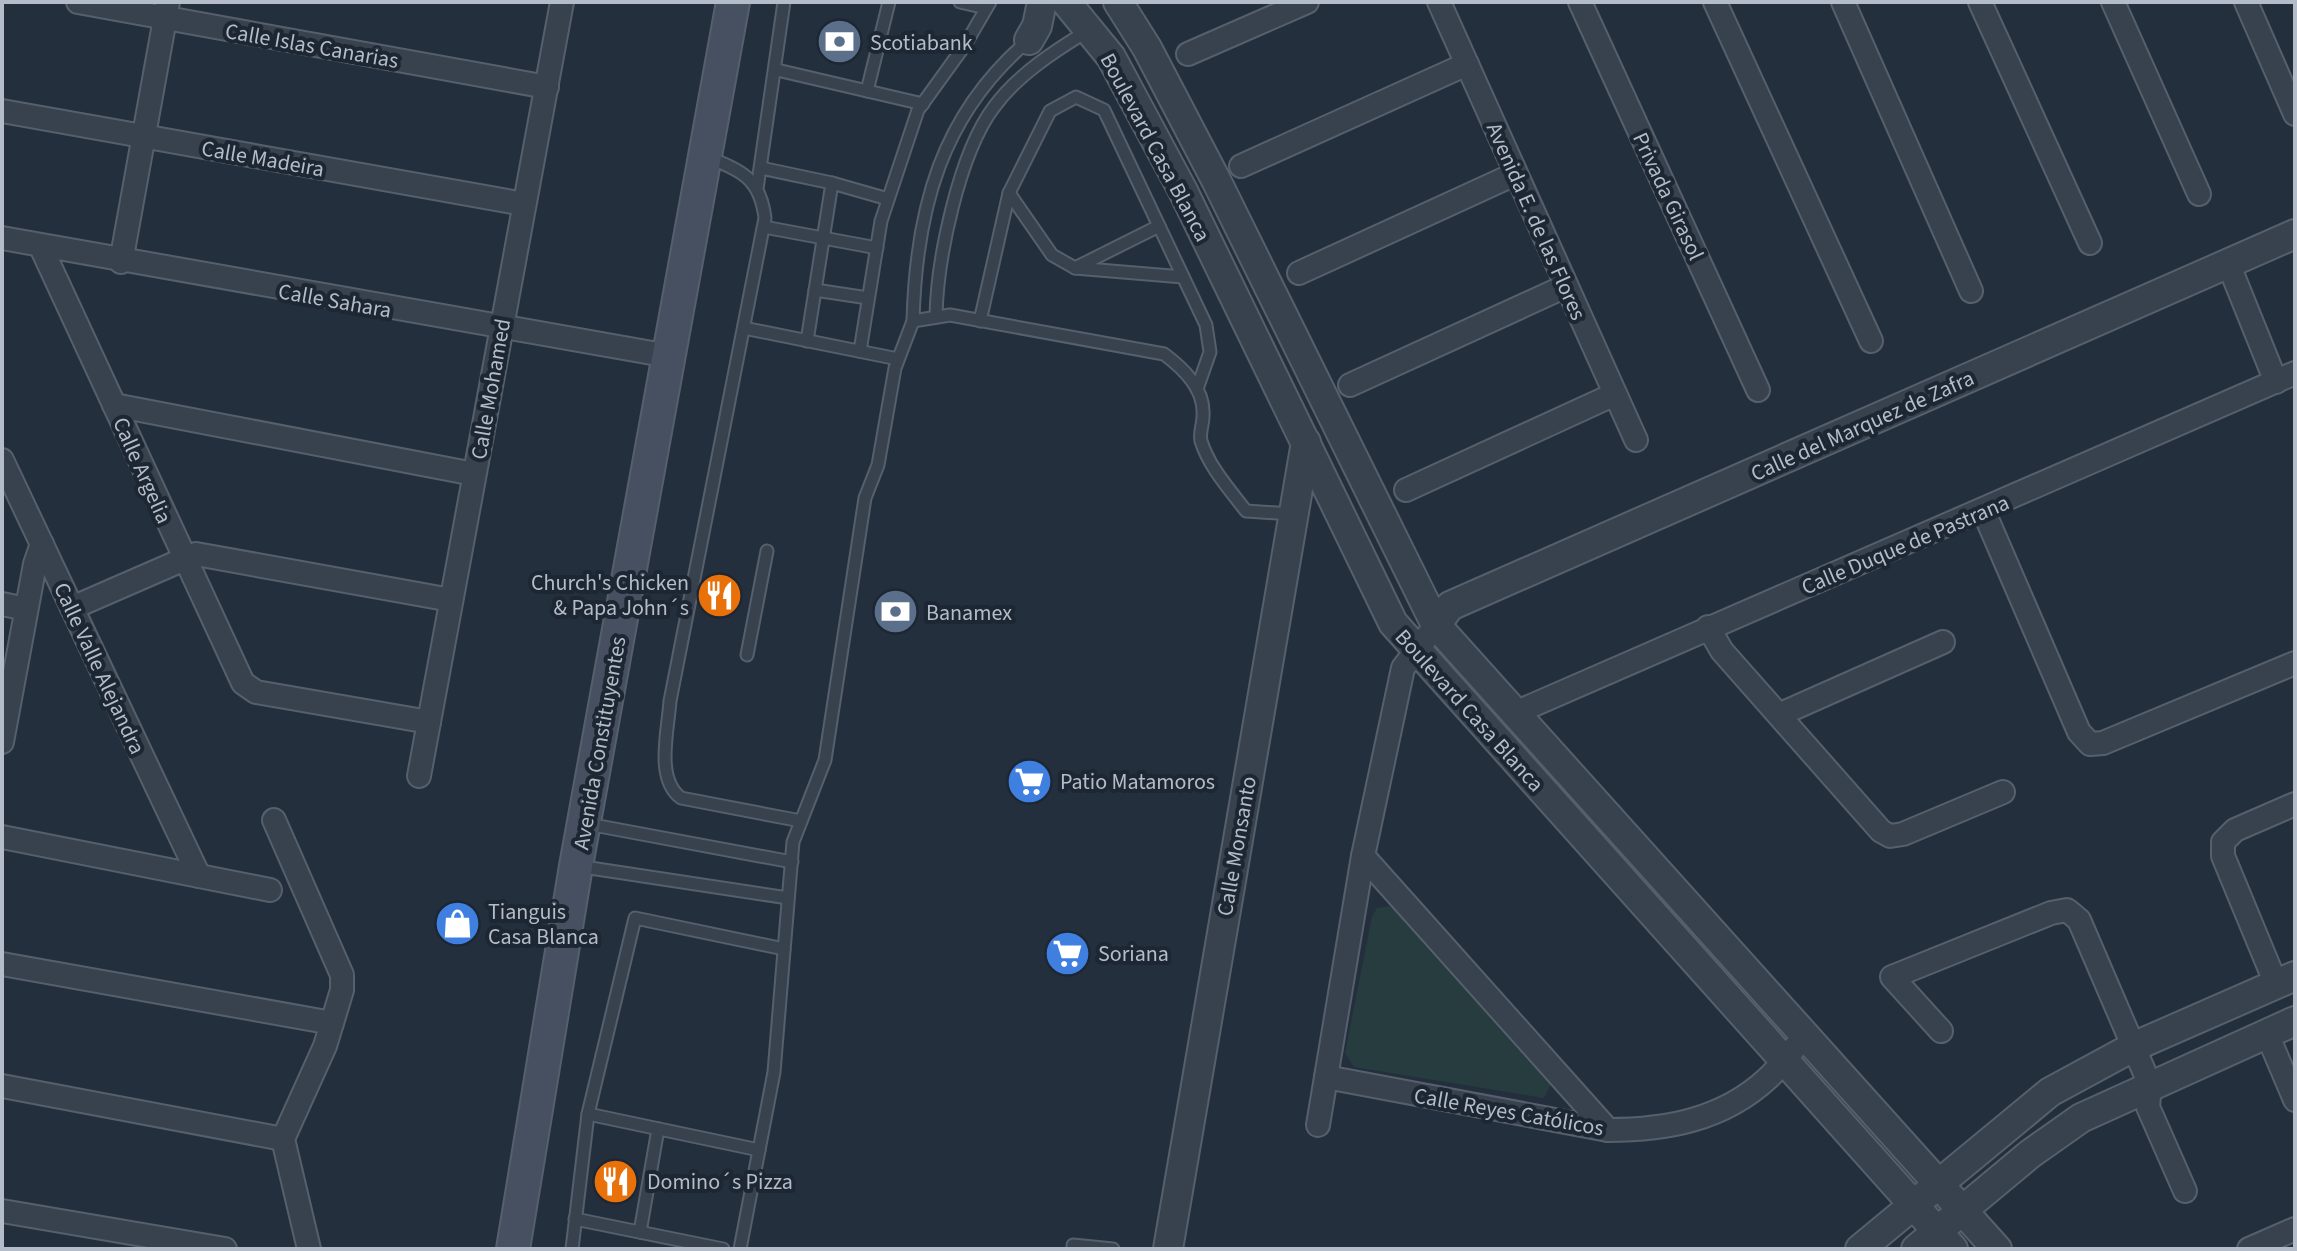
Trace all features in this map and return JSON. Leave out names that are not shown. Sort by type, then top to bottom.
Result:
[{"type":"main road","name":"Avenida Constituyentes","points":[[513,1249],[576,866],[733,2]]},
{"type":"street","name":"Calle Islas Canarias","points":[[78,2],[167,10],[547,87]]},
{"type":"street","name":"Calle Mohamed","points":[[419,776],[562,2]]},
{"type":"street","points":[[1188,54],[1307,2]]},
{"type":"street","name":"Avenida E. de las Flores","points":[[1439,2],[1636,440]]},
{"type":"street","name":"Privada Girasol","points":[[1580,2],[1758,390]]},
{"type":"street","points":[[1715,2],[1871,341]]},
{"type":"street","points":[[1843,2],[1971,291]]},
{"type":"street","points":[[1980,2],[2090,243]]},
{"type":"street","points":[[2113,2],[2199,194]]},
{"type":"street","points":[[2246,2],[2295,114]]},
{"type":"street","points":[[121,262],[167,10]]},
{"type":"street","points":[[1090,29],[1124,10]]},
{"type":"street","name":"Boulevard Casa Blanca","points":[[1124,10],[1216,180],[1436,625],[1997,1249]]},
{"type":"street","name":"Boulevard Casa Blanca","points":[[1056,13],[1090,29],[1126,83],[1183,191],[1393,623],[1914,1205],[1936,1243]]},
{"type":"street","points":[[1241,166],[1467,64]]},
{"type":"street","name":"Calle Madeira","points":[[2,111],[524,204]]},
{"type":"street","points":[[1299,273],[1515,174]]},
{"type":"street","name":"Calle del Marquez de Zafra","points":[[1436,625],[1450,606],[2295,234]]},
{"type":"street","name":"Calle Sahara","points":[[2,238],[121,262],[669,356]]},
{"type":"street","name":"Calle Argelia","points":[[41,247],[182,557],[249,690],[429,722]]},
{"type":"street","points":[[2228,263],[2286,378]]},
{"type":"street","points":[[1350,385],[1566,286]]},
{"type":"street","name":"Calle Duque de Pastrana","points":[[1515,713],[1708,627],[1984,512],[2286,378]]},
{"type":"street","points":[[1406,490],[1615,394]]},
{"type":"street","points":[[114,405],[474,474]]},
{"type":"street","points":[[1304,443],[1336,426]]},
{"type":"street","name":"Calle Monsanto","points":[[1168,1249],[1304,443]]},
{"type":"street","name":"Calle Valle Alejandra","points":[[5,472],[199,876]]},
{"type":"street","points":[[1984,512],[2079,732],[2090,744],[2103,743],[2295,663]]},
{"type":"street","points":[[3,732],[26,609],[42,544]]},
{"type":"street","points":[[72,608],[182,557],[196,554],[451,600]]},
{"type":"street","points":[[2,604],[26,609]]},
{"type":"street","points":[[1318,1125],[1363,856],[1403,668],[1436,625]]},
{"type":"street","points":[[1708,627],[1722,651],[1781,714],[1881,831],[1890,836],[1903,834],[2003,792]]},
{"type":"street","points":[[1781,714],[1943,642]]},
{"type":"street","points":[[1538,786],[1562,766]]},
{"type":"street","points":[[1860,1249],[2050,1092],[2133,1047],[2286,980],[2223,856],[2223,842],[2235,830],[2295,804]]},
{"type":"street","points":[[274,820],[342,975],[342,990],[332,1023],[283,1139],[309,1249]]},
{"type":"street","points":[[2,837],[270,890]]},
{"type":"street","points":[[1363,856],[1608,1130]]},
{"type":"street","points":[[1941,1031],[1892,977],[2051,913],[2067,910],[2079,920],[2150,1085],[2148,1107],[2185,1191]]},
{"type":"street","points":[[2,964],[332,1023]]},
{"type":"street","points":[[1936,1243],[1964,1212],[2030,1154],[2081,1118],[2295,1021]]},
{"type":"street","points":[[2267,1034],[2295,1100]]},
{"type":"street","name":"Calle Reyes Católicos","points":[[1326,1077],[1608,1130],[1680,1125],[1699,1120],[1749,1093],[1772,1075],[1804,1037]]},
{"type":"street","points":[[2,1086],[283,1139]]},
{"type":"street","points":[[2,1211],[225,1249]]},
{"type":"street","points":[[2249,1249],[2295,1229]]},
{"type":"lane","points":[[757,189],[777,70],[784,2]]},
{"type":"lane","points":[[867,91],[889,2]]},
{"type":"lane","points":[[860,351],[888,199],[923,104],[965,45],[988,5],[960,2]]},
{"type":"lane","points":[[740,1249],[774,1072],[793,842],[825,760],[865,498],[878,465],[898,359],[913,321],[915,259],[949,141],[976,96],[1056,13]]},
{"type":"lane","points":[[936,317],[952,207],[974,141],[994,106],[1035,67],[1090,29]]},
{"type":"lane","points":[[777,70],[923,104]]},
{"type":"lane","points":[[980,321],[1009,193],[1050,111],[1076,97],[1104,110],[1206,325],[1210,352],[1197,389]]},
{"type":"lane","points":[[706,157],[742,171],[763,195],[764,227],[670,701],[666,778],[672,791],[681,798],[801,821]]},
{"type":"lane","points":[[761,168],[888,199]]},
{"type":"lane","points":[[807,341],[832,183]]},
{"type":"lane","points":[[1009,193],[1052,255],[1075,268],[1183,277]]},
{"type":"lane","points":[[1075,268],[1159,226]]},
{"type":"lane","points":[[764,227],[877,248]]},
{"type":"lane","points":[[815,290],[868,298]]},
{"type":"lane","points":[[913,321],[950,315],[1164,354],[1184,369],[1197,389],[1204,412],[1200,437],[1226,486],[1246,511],[1292,514]]},
{"type":"lane","points":[[744,328],[898,359]]},
{"type":"lane","points":[[747,655],[767,551]]},
{"type":"lane","points":[[584,823],[792,862]]},
{"type":"lane","points":[[576,866],[788,898]]},
{"type":"lane","points":[[572,1249],[588,1114],[635,918],[784,949]]},
{"type":"lane","points":[[588,1114],[759,1150]]},
{"type":"lane","points":[[640,1232],[658,1129]]},
{"type":"lane","points":[[575,1219],[723,1249]]},
{"type":"lane","points":[[1073,1249],[1073,1245],[1113,1249]]},
{"type":"green space","points":[[1391,906],[1543,1072],[1551,1084],[1544,1098],[1354,1067],[1345,1053],[1372,916],[1377,908]]},
{"type":"place","name":"Scotiabank","points":[[839,42]]},
{"type":"place","name":"Church's Chicken & Papa John´s","points":[[720,595]]},
{"type":"place","name":"Banamex","points":[[895,612]]},
{"type":"place","name":"Patio Matamoros","points":[[1029,781]]},
{"type":"place","name":"Tianguis Casa Blanca","points":[[457,924]]},
{"type":"place","name":"Soriana","points":[[1067,953]]},
{"type":"place","name":"Domino´s Pizza","points":[[616,1181]]}]
